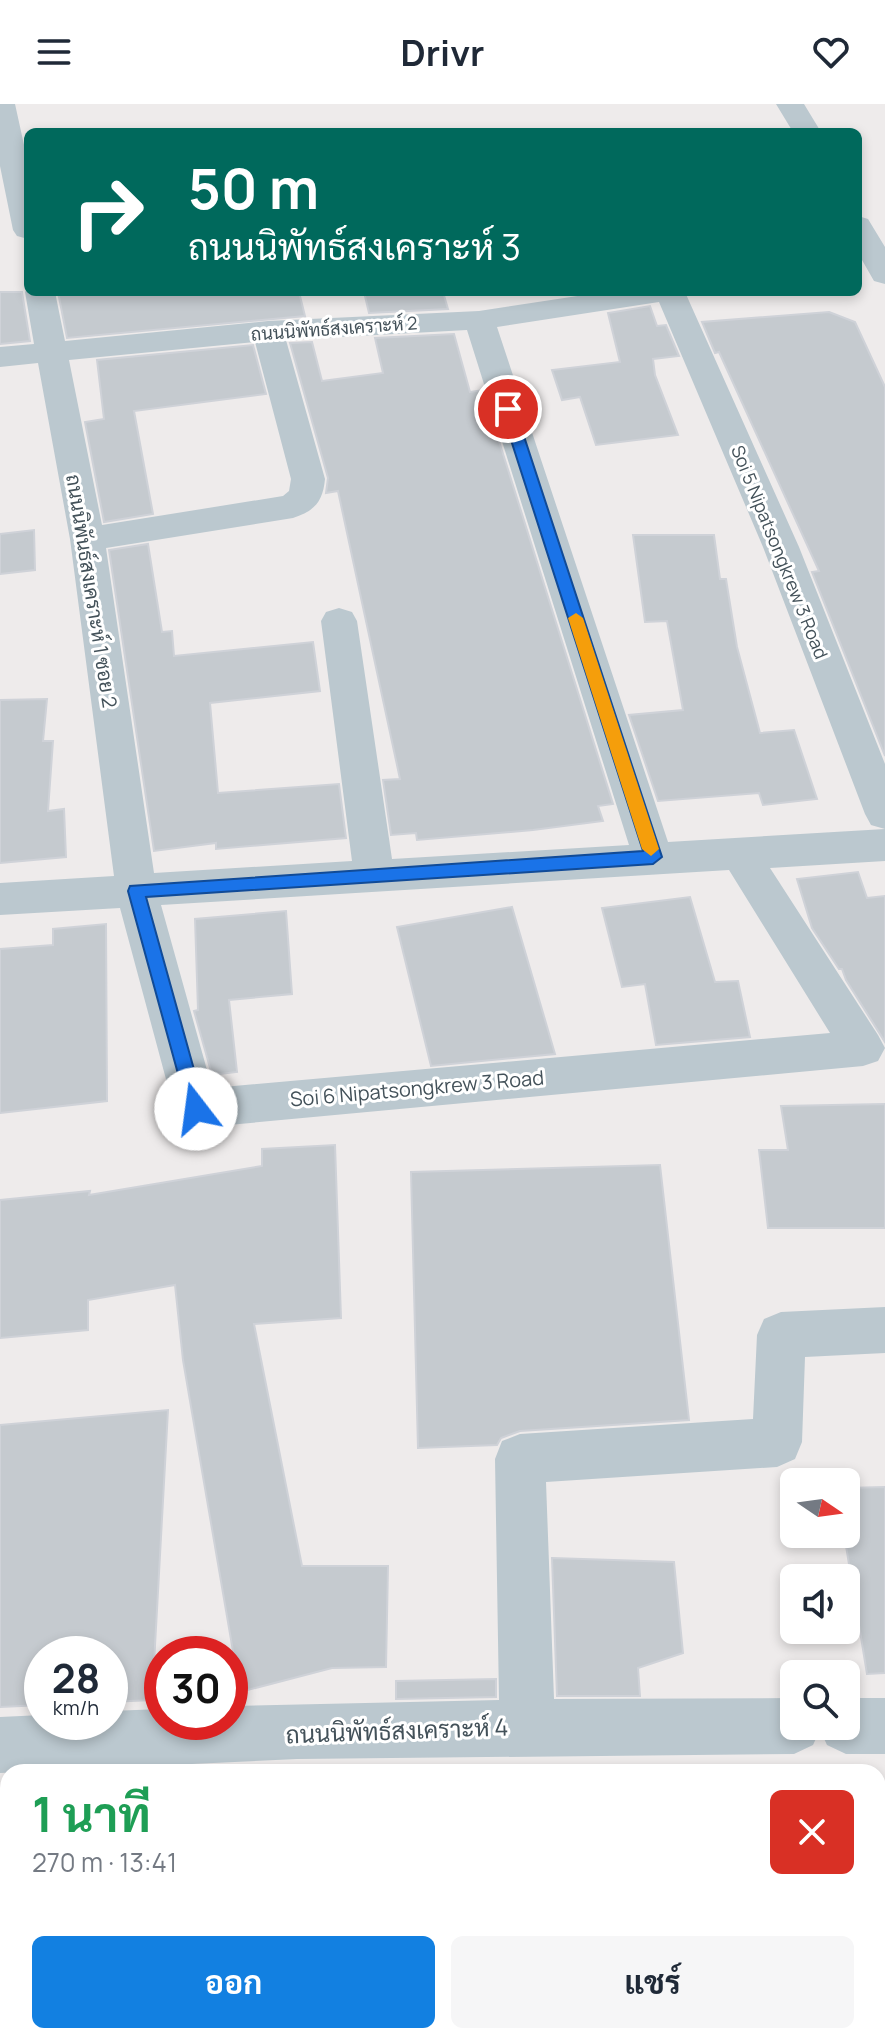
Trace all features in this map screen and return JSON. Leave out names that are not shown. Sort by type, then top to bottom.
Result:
[{"type":"street","points":[[1,104],[23,187]]},
{"type":"street","points":[[790,104],[805,128]]},
{"type":"street","points":[[862,232],[885,275]]},
{"type":"street","points":[[862,288],[885,288]]},
{"type":"street","name":"ถนนนิพันธ์สงเคราะห์ 1 ซอย 2","points":[[41,296],[87,539],[136,891]]},
{"type":"street","name":"ถนนนิพัทธ์สงเคราะห์ 2","points":[[0,357],[268,331],[479,320],[642,296]]},
{"type":"street","name":"Soi 5 Nipatsongkrew 3 Road","points":[[671,296],[781,547],[885,814]]},
{"type":"street","points":[[479,320],[653,857]]},
{"type":"street","points":[[87,539],[293,506],[306,496],[308,479],[268,331]]},
{"type":"street","points":[[339,621],[374,876]]},
{"type":"street","points":[[0,899],[885,845]]},
{"type":"street","name":"Soi 6 Nipatsongkrew 3 Road","points":[[136,891],[196,1109],[863,1048],[739,853]]},
{"type":"street","points":[[527,1726],[520,1459],[777,1442],[781,1335],[885,1330]]},
{"type":"street","name":"ถนนนิพัทธ์สงเคราะห์ 4","points":[[0,1745],[101,1738],[527,1726],[780,1726]]},
{"type":"street","points":[[860,1726],[885,1726]]},
{"type":"building","points":[[0,292],[22,292],[30,341],[0,344]]},
{"type":"building","points":[[59,296],[300,296],[305,316],[67,338]]},
{"type":"building","points":[[365,296],[444,296],[448,309],[369,313]]},
{"type":"building","points":[[650,306],[657,326],[666,325],[679,356],[653,359],[655,375],[678,435],[596,445],[580,397],[562,400],[552,370],[620,362],[608,313]]},
{"type":"building","points":[[829,312],[855,322],[885,387],[885,756],[812,572],[819,571],[719,352],[715,353],[702,322]]},
{"type":"building","points":[[454,334],[470,392],[483,390],[613,804],[598,806],[603,821],[417,840],[416,833],[391,835],[383,780],[400,779],[338,491],[326,493],[328,478],[290,343],[312,342],[322,381],[383,373],[375,338]]},
{"type":"building","points":[[253,345],[266,394],[134,411],[153,514],[104,522],[85,422],[104,419],[97,360]]},
{"type":"building","points":[[34,530],[35,570],[0,574],[0,534]]},
{"type":"building","points":[[633,535],[714,535],[720,579],[726,579],[737,647],[760,733],[794,730],[817,799],[763,805],[759,793],[658,801],[629,715],[683,710],[667,621],[645,622]]},
{"type":"building","points":[[148,544],[162,632],[172,631],[174,656],[313,642],[320,691],[210,703],[218,793],[339,784],[346,838],[216,849],[216,843],[154,851],[109,550]]},
{"type":"building","points":[[47,699],[43,741],[53,741],[48,811],[64,809],[66,857],[0,863],[0,700]]},
{"type":"building","points":[[858,872],[867,898],[885,896],[885,1042],[842,969],[839,969],[812,928],[797,879]]},
{"type":"building","points":[[690,897],[715,982],[738,981],[750,1037],[656,1045],[645,984],[622,987],[602,908]]},
{"type":"building","points":[[512,907],[555,1054],[431,1066],[397,927]]},
{"type":"building","points":[[286,911],[292,994],[229,1000],[237,1072],[212,1075],[194,1011],[198,1010],[195,919]]},
{"type":"building","points":[[106,924],[107,1101],[0,1113],[0,949],[53,945],[53,929]]},
{"type":"building","points":[[885,1104],[885,1228],[768,1228],[759,1150],[788,1150],[781,1106]]},
{"type":"building","points":[[335,1145],[341,1318],[254,1324],[302,1566],[388,1566],[386,1667],[332,1668],[248,1690],[248,1636],[230,1636],[183,1360],[175,1285],[88,1300],[88,1330],[0,1338],[0,1200],[90,1191],[89,1195],[262,1166],[262,1149]]},
{"type":"building","points":[[660,1165],[689,1420],[520,1431],[501,1438],[497,1445],[418,1448],[411,1172]]},
{"type":"building","points":[[168,1410],[156,1636],[144,1636],[144,1700],[128,1701],[128,1636],[24,1636],[24,1706],[0,1707],[0,1425]]},
{"type":"building","points":[[885,1487],[885,1673],[867,1674],[860,1631],[860,1564],[849,1564],[846,1548],[860,1548],[860,1488]]},
{"type":"building","points":[[552,1558],[674,1562],[683,1653],[638,1668],[640,1696],[557,1696]]},
{"type":"building","points":[[496,1679],[496,1697],[396,1699],[396,1681]]},
{"type":"slow traffic","points":[[576,618],[651,849]]},
{"type":"route","points":[[196,1109],[136,891],[653,857],[508,409]]}]
